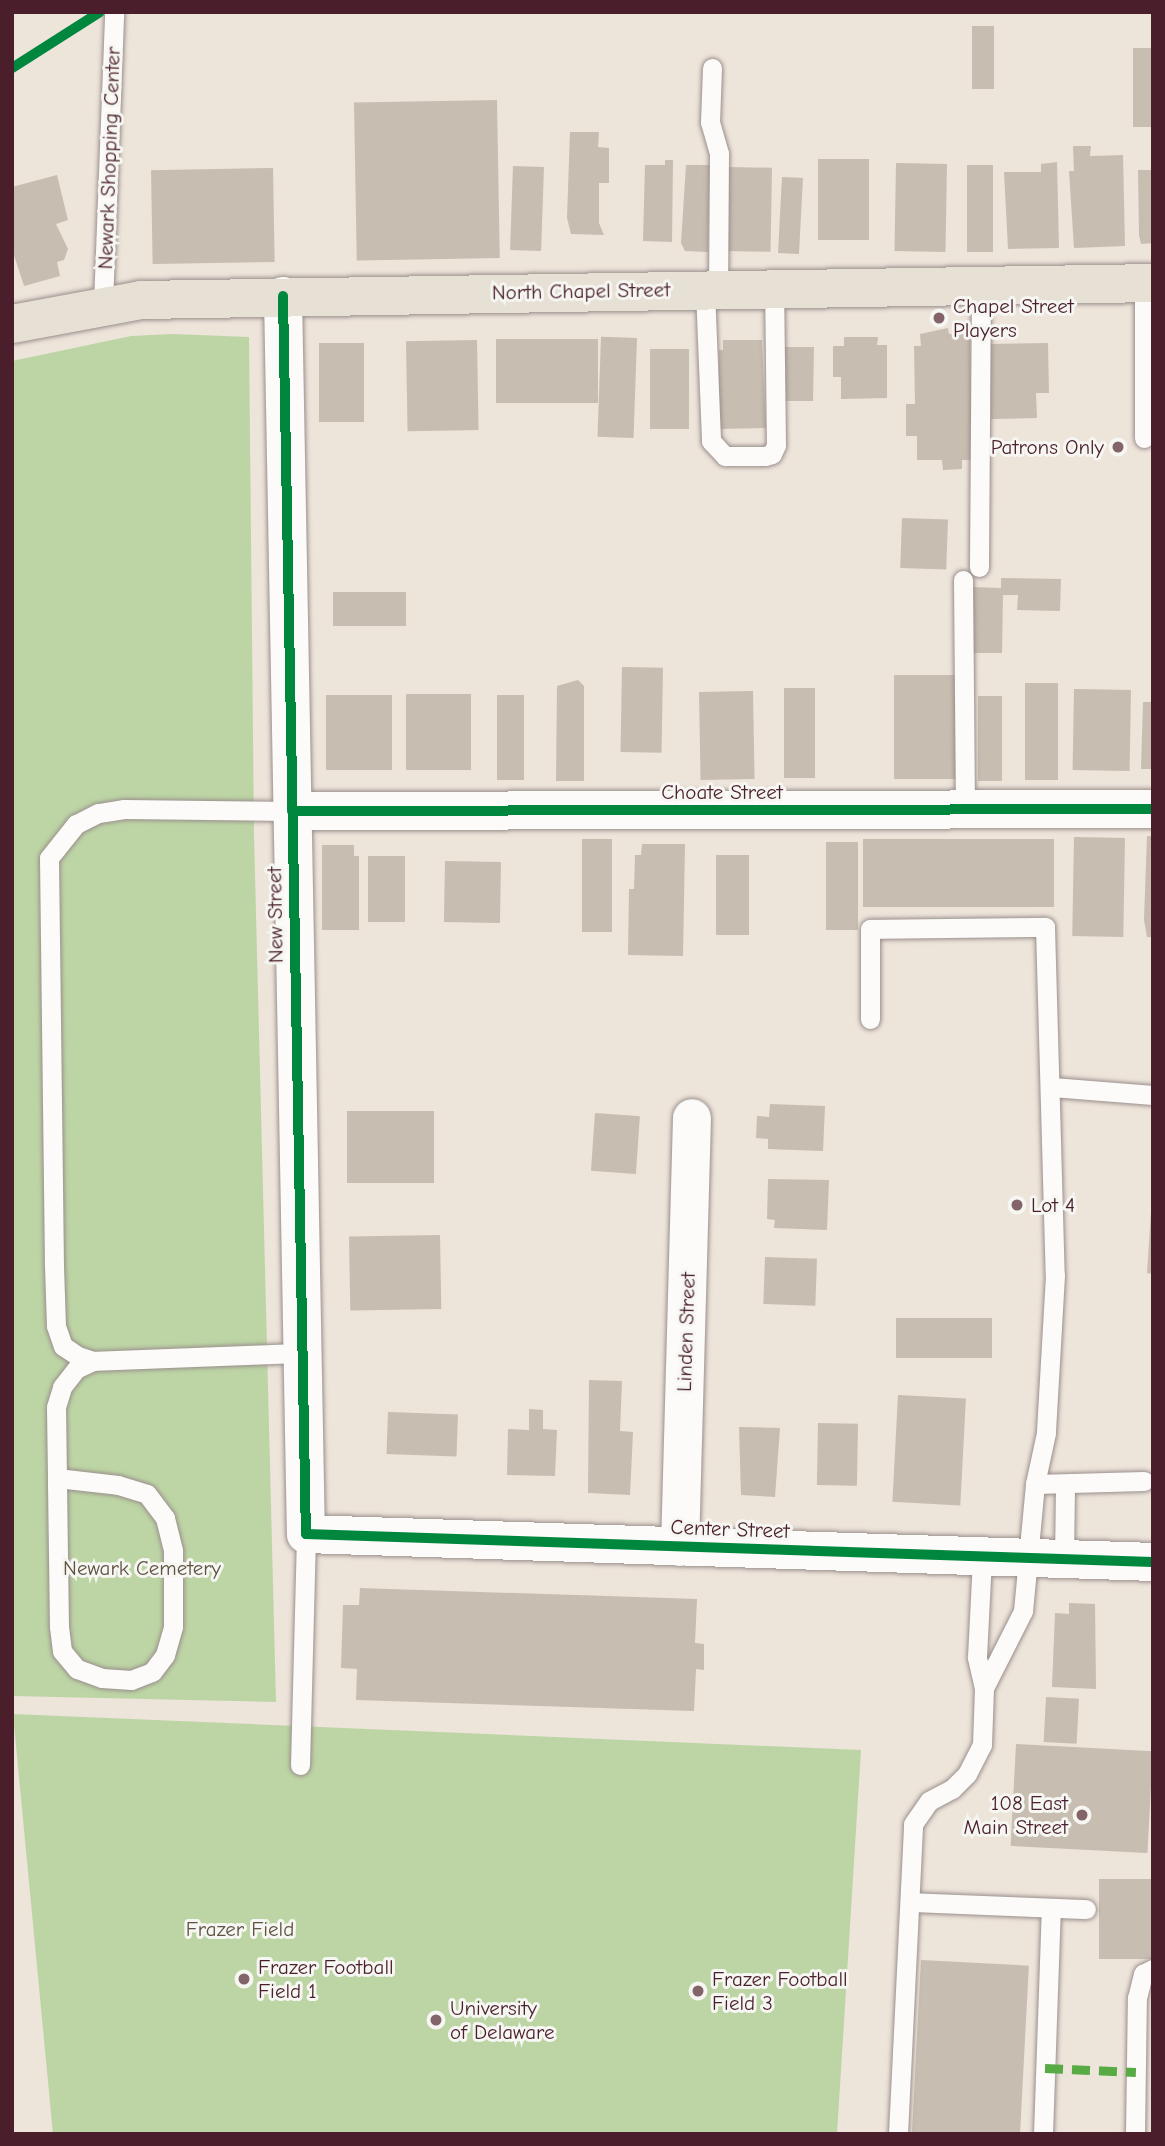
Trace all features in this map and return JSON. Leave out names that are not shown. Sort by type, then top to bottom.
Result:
[{"type":"main road","name":"North Chapel Street","points":[[12,324],[103,304],[283,296],[1149,284]]},
{"type":"street","name":"New Street","points":[[283,296],[306,1534]]},
{"type":"street","name":"Choate Street","points":[[292,811],[1153,809]]},
{"type":"street","name":"Linden Street","points":[[680,1547],[692,1118]]},
{"type":"street","name":"Center Street","points":[[306,1534],[1153,1562]]},
{"type":"lane","name":"Newark Shopping Center","points":[[103,304],[114,12]]},
{"type":"lane","points":[[712,68],[710,122],[719,154],[711,289],[711,442],[725,456],[765,456],[772,454],[776,445],[774,288]]},
{"type":"lane","points":[[1144,438],[1149,354],[1149,284]]},
{"type":"lane","points":[[965,810],[981,286]]},
{"type":"lane","points":[[93,1361],[63,1346],[55,1326],[49,858],[76,824],[98,813],[124,809],[292,811]]},
{"type":"lane","points":[[870,1018],[870,929],[1045,927],[1055,1216],[1051,1374],[1035,1484],[1047,1559]]},
{"type":"lane","points":[[1052,1087],[1153,1095]]},
{"type":"lane","points":[[57,1478],[118,1485],[147,1494],[165,1518],[173,1551],[173,1627],[165,1655],[152,1672],[131,1681],[102,1678],[77,1669],[62,1651],[57,1478],[57,1407],[62,1387],[76,1369],[93,1361],[302,1353]]},
{"type":"lane","points":[[1035,1484],[1065,1486],[1144,1481]]},
{"type":"lane","points":[[984,1688],[1047,1559],[1065,1486]]},
{"type":"lane","points":[[300,1765],[306,1534]]},
{"type":"lane","points":[[898,2134],[913,1824],[919,1810],[952,1789],[978,1759],[984,1688],[977,1657],[982,1557]]},
{"type":"lane","points":[[910,1902],[1086,1909]]},
{"type":"lane","points":[[1043,2134],[1051,1908]]},
{"type":"lane","points":[[1135,2134],[1137,1998],[1143,1974],[1153,1969]]},
{"type":"green space","name":"Newark Cemetery","points":[[173,334],[249,337],[254,835],[276,1702],[12,1696],[12,361],[131,336]]},
{"type":"green space","name":"Frazer Field","points":[[13,1714],[861,1750],[837,2134],[53,2134]]},
{"type":"building","points":[[972,26],[994,26],[994,89],[972,89]]},
{"type":"building","points":[[1133,48],[1153,48],[1153,127],[1133,127]]},
{"type":"building","points":[[497,100],[500,258],[357,260],[354,102]]},
{"type":"building","points":[[570,132],[599,132],[598,147],[609,148],[609,183],[599,183],[599,223],[604,235],[571,234],[567,218]]},
{"type":"building","points":[[1073,146],[1091,146],[1090,156],[1123,155],[1125,246],[1074,248],[1069,171],[1074,171]]},
{"type":"building","points":[[818,159],[869,159],[869,240],[818,240]]},
{"type":"building","points":[[665,160],[673,160],[672,242],[643,241],[645,165],[665,165]]},
{"type":"building","points":[[1057,162],[1059,248],[1008,249],[1004,172],[1041,172],[1041,164]]},
{"type":"building","points":[[896,163],[947,164],[945,252],[894,251]]},
{"type":"building","points":[[686,165],[710,165],[708,252],[685,251],[681,243]]},
{"type":"building","points":[[967,165],[993,165],[993,252],[967,252]]},
{"type":"building","points":[[513,166],[544,167],[541,251],[510,250]]},
{"type":"building","points":[[728,167],[772,168],[771,252],[727,251]]},
{"type":"building","points":[[273,168],[275,262],[153,264],[151,170]]},
{"type":"building","points":[[1138,170],[1153,170],[1153,243],[1141,244],[1139,235]]},
{"type":"building","points":[[57,175],[68,220],[56,224],[68,249],[64,260],[57,262],[60,276],[24,286],[12,249],[12,187]]},
{"type":"building","points":[[782,177],[803,178],[799,254],[778,253]]},
{"type":"building","points":[[948,328],[949,334],[970,332],[972,460],[962,460],[962,469],[943,470],[942,460],[917,460],[917,436],[906,436],[906,404],[915,404],[914,346],[921,346],[920,334]]},
{"type":"building","points":[[601,337],[637,338],[634,438],[598,437]]},
{"type":"building","points":[[844,337],[878,337],[877,345],[887,345],[887,398],[841,399],[841,377],[833,377],[833,346],[844,346]]},
{"type":"building","points":[[496,339],[598,339],[598,403],[496,403]]},
{"type":"building","points":[[477,340],[479,430],[408,431],[406,341]]},
{"type":"building","points":[[723,340],[762,340],[766,428],[719,429],[719,350],[723,350]]},
{"type":"building","points":[[319,343],[364,343],[364,422],[319,422]]},
{"type":"building","points":[[1048,343],[1049,393],[1036,393],[1037,418],[991,419],[989,344]]},
{"type":"building","points":[[779,347],[814,347],[813,401],[784,401]]},
{"type":"building","points":[[650,349],[689,349],[689,429],[650,429]]},
{"type":"building","points":[[902,518],[948,520],[946,570],[900,568]]},
{"type":"building","points":[[1001,578],[1061,579],[1060,611],[1017,610],[1018,595],[1003,595],[1002,653],[972,653],[973,587],[1001,588]]},
{"type":"building","points":[[333,592],[406,592],[406,626],[333,626]]},
{"type":"building","points":[[622,667],[663,668],[662,753],[621,752]]},
{"type":"building","points":[[894,675],[956,675],[956,779],[894,779]]},
{"type":"building","points":[[578,680],[584,686],[584,781],[556,781],[557,686]]},
{"type":"building","points":[[1025,683],[1058,683],[1058,780],[1025,780]]},
{"type":"building","points":[[784,688],[815,688],[815,778],[784,778]]},
{"type":"building","points":[[1074,689],[1131,690],[1130,771],[1073,770]]},
{"type":"building","points":[[753,691],[755,779],[701,780],[699,692]]},
{"type":"building","points":[[406,694],[471,694],[471,770],[406,770]]},
{"type":"building","points":[[326,695],[392,695],[392,770],[326,770]]},
{"type":"building","points":[[497,695],[524,695],[524,780],[497,780]]},
{"type":"building","points":[[978,696],[1002,696],[1002,781],[978,781]]},
{"type":"building","points":[[1143,702],[1153,702],[1153,769],[1141,769]]},
{"type":"building","points":[[1147,836],[1153,836],[1153,937],[1147,937],[1144,920]]},
{"type":"building","points":[[1074,837],[1125,838],[1123,937],[1072,936]]},
{"type":"building","points":[[582,839],[612,839],[612,932],[582,932]]},
{"type":"building","points":[[863,839],[1054,839],[1054,907],[863,907]]},
{"type":"building","points":[[826,842],[858,842],[858,930],[826,930]]},
{"type":"building","points":[[642,844],[685,844],[683,956],[628,955],[629,889],[634,889],[635,855],[641,855]]},
{"type":"building","points":[[322,845],[354,845],[354,856],[359,856],[359,930],[322,930]]},
{"type":"building","points":[[716,855],[749,855],[749,935],[716,935]]},
{"type":"building","points":[[368,856],[405,856],[405,922],[368,922]]},
{"type":"building","points":[[445,861],[501,862],[500,923],[444,922]]},
{"type":"building","points":[[770,1104],[825,1106],[823,1151],[768,1149],[768,1139],[756,1138],[757,1116],[769,1117]]},
{"type":"building","points":[[347,1111],[434,1111],[434,1183],[347,1183]]},
{"type":"building","points":[[595,1113],[640,1116],[636,1174],[591,1171]]},
{"type":"building","points":[[768,1179],[829,1180],[827,1230],[774,1228],[775,1220],[767,1219]]},
{"type":"building","points":[[1153,1212],[1153,1274],[1147,1273]]},
{"type":"building","points":[[440,1235],[441,1309],[350,1311],[349,1237]]},
{"type":"building","points":[[765,1257],[817,1259],[815,1306],[763,1304]]},
{"type":"building","points":[[896,1318],[992,1318],[992,1358],[896,1358]]},
{"type":"building","points":[[589,1380],[622,1381],[620,1431],[633,1432],[630,1495],[588,1493]]},
{"type":"building","points":[[898,1395],[966,1399],[960,1505],[892,1502]]},
{"type":"building","points":[[529,1409],[543,1410],[543,1429],[557,1430],[555,1476],[507,1475],[508,1429],[529,1430]]},
{"type":"building","points":[[388,1412],[458,1414],[456,1456],[387,1454]]},
{"type":"building","points":[[818,1423],[858,1424],[857,1486],[817,1485]]},
{"type":"building","points":[[739,1427],[780,1428],[775,1497],[741,1495]]},
{"type":"building","points":[[360,1588],[697,1599],[695,1643],[704,1644],[704,1670],[696,1669],[694,1711],[356,1700],[357,1669],[341,1668],[343,1605],[359,1605]]},
{"type":"building","points":[[1069,1603],[1095,1604],[1096,1689],[1052,1687],[1055,1613],[1069,1614]]},
{"type":"building","points":[[1046,1697],[1079,1699],[1077,1744],[1044,1742]]},
{"type":"building","name":"108 East Main Street","points":[[1016,1744],[1153,1751],[1147,1853],[1011,1846]]},
{"type":"building","points":[[1099,1879],[1153,1879],[1153,1959],[1099,1959]]},
{"type":"building","points":[[921,1960],[1029,1966],[1020,2134],[912,2134]]},
{"type":"marked path","points":[[1045,2068],[1136,2072]]},
{"type":"cycle path","points":[[12,68],[100,12]]},
{"type":"cycle path","points":[[283,296],[306,1534],[1153,1562]]},
{"type":"cycle path","points":[[292,811],[1153,809]]},
{"type":"place","name":"Chapel Street Players","points":[[939,318]]},
{"type":"place","name":"Patrons Only","points":[[1118,447]]},
{"type":"place","name":"Lot 4","points":[[1017,1205]]},
{"type":"place","name":"108 East Main Street","points":[[1082,1815]]},
{"type":"place","name":"Frazer Football Field 1","points":[[244,1979]]},
{"type":"place","name":"Frazer Football Field 3","points":[[698,1991]]},
{"type":"place","name":"University of Delaware","points":[[436,2020]]}]
